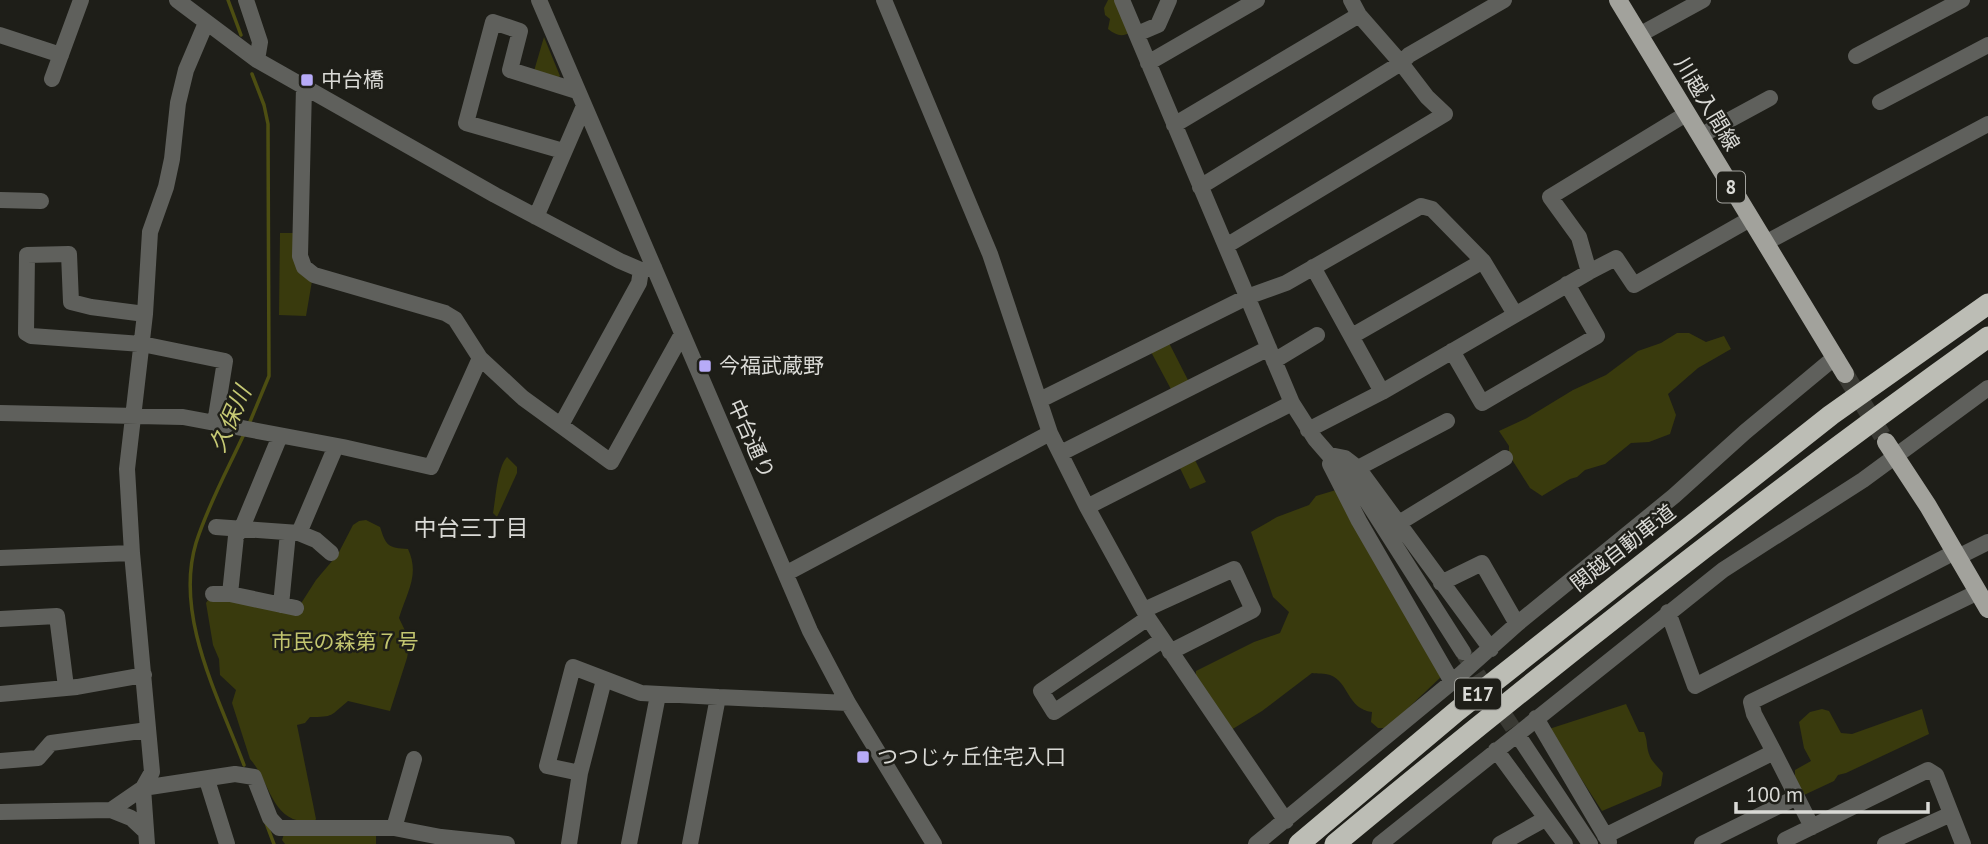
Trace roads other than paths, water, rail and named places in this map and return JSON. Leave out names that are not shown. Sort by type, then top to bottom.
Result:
[{"type":"highway","name":"関越自動車道","points":[[1299,844],[1457,711],[1831,415],[1988,304]]},
{"type":"highway","name":"E17","points":[[1335,844],[1679,566],[1852,435],[1988,337]]},
{"type":"main road","name":"川越入間線","points":[[1618,0],[1841,366]]},
{"type":"main road","points":[[1891,449],[1988,609]]},
{"type":"street","points":[[52,79],[81,0]]},
{"type":"street","points":[[177,0],[257,60],[304,87],[536,217],[647,269],[561,425]]},
{"type":"street","points":[[246,0],[260,42],[257,60]]},
{"type":"street","name":"中台通り","points":[[539,0],[647,269],[682,334],[810,631],[848,703],[934,844]]},
{"type":"street","points":[[884,0],[990,254],[1050,433],[1146,614],[1286,821]]},
{"type":"street","points":[[1122,0],[1292,403],[1327,455],[1361,492],[1463,652]]},
{"type":"street","points":[[1137,34],[1158,25],[1169,0]]},
{"type":"street","points":[[1149,63],[1257,0]]},
{"type":"street","points":[[1226,246],[1445,114],[1427,97],[1360,15],[1351,0]]},
{"type":"street","points":[[1200,187],[1401,64],[1409,55],[1504,0]]},
{"type":"street","points":[[1639,35],[1703,0]]},
{"type":"street","points":[[1856,56],[1962,0]]},
{"type":"street","points":[[1174,125],[1360,15]]},
{"type":"street","points":[[536,217],[563,151],[580,98],[510,70],[520,31],[493,22],[466,123],[563,151]]},
{"type":"street","points":[[111,810],[143,788],[152,772],[127,469],[145,314],[150,232],[166,187],[178,103],[186,70],[206,23]]},
{"type":"street","points":[[0,35],[61,55]]},
{"type":"street","points":[[1880,102],[1988,45]]},
{"type":"street","points":[[304,87],[300,256],[304,267],[314,275],[446,313],[455,319],[480,359],[523,398],[611,462],[682,334]]},
{"type":"street","points":[[1699,136],[1770,98]]},
{"type":"street","points":[[1589,272],[1579,237],[1550,197],[1686,114]]},
{"type":"street","points":[[1765,243],[1988,124]]},
{"type":"street","points":[[0,200],[41,201]]},
{"type":"street","points":[[1040,400],[1247,297],[1286,283],[1421,206],[1432,209],[1483,261],[1515,314]]},
{"type":"street","points":[[1308,430],[1382,392],[1616,258],[1634,285],[1751,219]]},
{"type":"street","points":[[145,314],[71,302],[69,254],[27,256],[26,333],[31,336],[142,344],[226,361],[215,424]]},
{"type":"street","points":[[1352,336],[1483,261]]},
{"type":"street","points":[[1313,267],[1382,392]]},
{"type":"street","points":[[1452,351],[1482,402],[1597,336],[1567,284]]},
{"type":"street","points":[[1061,453],[1317,335]]},
{"type":"street","points":[[0,413],[183,417],[431,467],[480,359]]},
{"type":"street","points":[[1256,844],[1674,496],[1828,363],[1841,366]]},
{"type":"street","points":[[1380,844],[1723,570],[1863,480],[1891,449],[1988,388]]},
{"type":"street","points":[[1087,507],[1292,403]]},
{"type":"street","points":[[1357,468],[1447,421]]},
{"type":"street","points":[[787,573],[1050,433]]},
{"type":"street","points":[[230,594],[236,536],[241,530],[280,436]]},
{"type":"street","points":[[213,594],[230,594],[289,606],[294,533],[336,446]]},
{"type":"street","points":[[1327,455],[1345,458],[1357,468],[1491,649]]},
{"type":"street","points":[[1327,455],[1331,470],[1359,521],[1452,682]]},
{"type":"street","points":[[1399,523],[1505,458]]},
{"type":"street","points":[[216,527],[294,533],[316,540],[331,553]]},
{"type":"street","points":[[1668,612],[1695,686],[1956,554],[1988,542]]},
{"type":"street","points":[[0,558],[132,553]]},
{"type":"street","points":[[1441,583],[1482,564],[1517,624]]},
{"type":"street","points":[[1234,569],[1253,610],[1166,646],[1054,712],[1041,691],[1146,614],[1234,569]]},
{"type":"street","points":[[1812,827],[1754,714],[1751,702],[1978,592]]},
{"type":"street","points":[[0,618],[57,615],[66,687]]},
{"type":"street","points":[[580,773],[547,766],[573,667],[641,693],[848,703]]},
{"type":"street","points":[[0,694],[144,675]]},
{"type":"street","points":[[569,844],[580,773],[604,680]]},
{"type":"street","points":[[629,844],[658,695]]},
{"type":"street","points":[[690,844],[719,697]]},
{"type":"street","points":[[1536,718],[1602,841]]},
{"type":"street","points":[[0,761],[38,758],[51,743],[148,730]]},
{"type":"street","points":[[1521,740],[1602,841]]},
{"type":"street","points":[[1496,750],[1565,844]]},
{"type":"street","points":[[1602,841],[1774,752]]},
{"type":"street","points":[[381,844],[414,760]]},
{"type":"street","points":[[1783,843],[1928,770],[1936,775],[1963,844]]},
{"type":"street","points":[[143,788],[235,774],[254,777],[270,818],[279,828],[388,827],[507,844]]},
{"type":"street","points":[[207,780],[227,844]]},
{"type":"street","points":[[143,788],[147,838]]},
{"type":"street","points":[[1702,844],[1733,838],[1797,797]]},
{"type":"street","points":[[0,812],[111,810],[131,818],[147,838]]},
{"type":"street","points":[[1885,844],[1951,814]]},
{"type":"street","points":[[1500,844],[1545,819]]},
{"type":"waterway","name":"久保川","points":[[228,0],[241,35]]},
{"type":"waterway","name":"久保川","points":[[249,424],[269,376],[268,124],[252,74]]},
{"type":"waterway","name":"久保川","points":[[244,434],[212,501],[196,543],[191,571],[191,599],[202,656],[244,765]]},
{"type":"waterway","name":"久保川","points":[[266,823],[274,844]]},
{"type":"tunnel","points":[[1845,374],[1886,442]]},
{"type":"tunnel","points":[[1464,654],[1521,740]]},
{"type":"place","name":"中台橋","points":[[307,80]]},
{"type":"place","name":"今福武蔵野","points":[[705,366]]},
{"type":"place","name":"つつじヶ丘住宅入口","points":[[863,757]]},
{"type":"district","name":"中台三丁目","points":[[471,528]]},
{"type":"park label","name":"市民の森第７号","points":[[345,642]]}]
